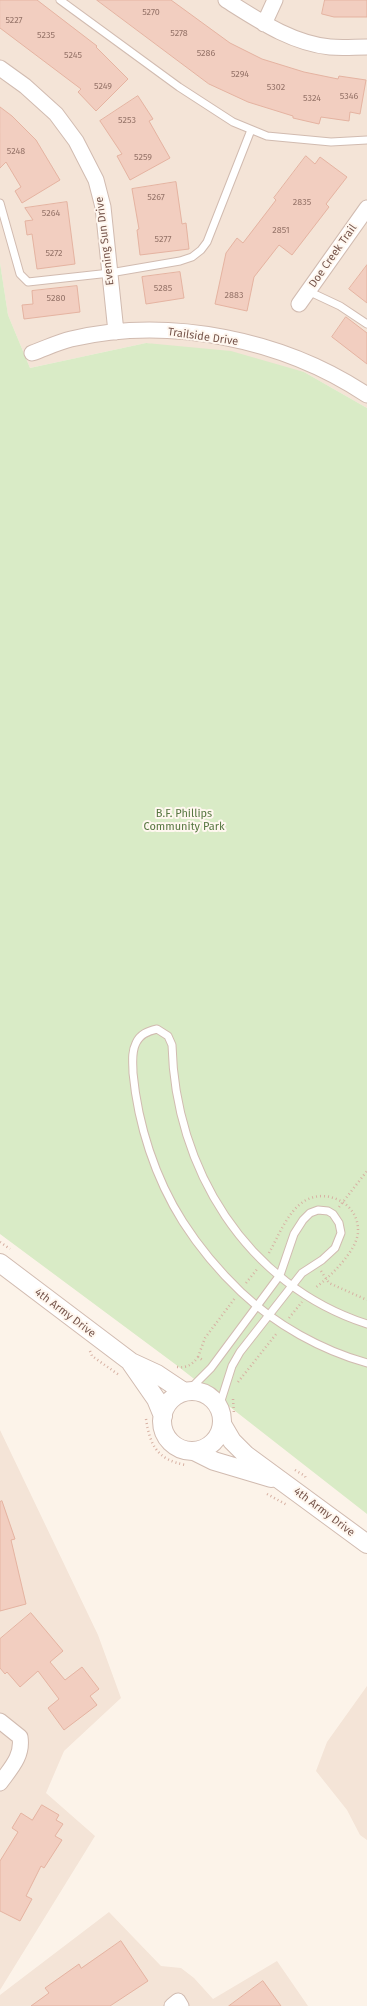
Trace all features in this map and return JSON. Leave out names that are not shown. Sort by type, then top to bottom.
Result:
[{"type":"street","points":[[226,0],[264,24],[295,38],[329,47],[367,47]]},
{"type":"street","points":[[264,24],[275,0]]},
{"type":"street","name":"Evening Sun Drive","points":[[0,68],[25,86],[56,114],[79,147],[96,180],[103,207],[116,332]]},
{"type":"street","name":"Doe Creek Trail","points":[[300,304],[367,208]]},
{"type":"street","name":"Trailside Drive","points":[[32,354],[70,339],[116,332],[151,330],[187,333],[253,344],[306,362],[367,395]]},
{"type":"street","name":"4th Army Drive","points":[[0,1263],[38,1292],[153,1394],[163,1416],[162,1425],[170,1441],[177,1447],[192,1458],[214,1461],[281,1481]]},
{"type":"street","name":"4th Army Drive","points":[[126,1370],[157,1374],[186,1392],[206,1394],[213,1400],[232,1442],[240,1450],[367,1544]]},
{"type":"street","points":[[163,1416],[167,1406],[174,1397],[186,1392]]},
{"type":"street","points":[[192,1458],[216,1439],[220,1415]]},
{"type":"street","points":[[0,1721],[20,1736],[22,1747],[16,1761],[0,1783]]},
{"type":"lane","points":[[60,0],[210,108],[233,122],[267,136],[331,142],[367,140]]},
{"type":"lane","points":[[0,203],[20,274],[28,282],[110,273],[192,258],[201,250],[213,228],[251,130]]},
{"type":"lane","points":[[308,291],[340,306],[367,324]]},
{"type":"lane","points":[[367,1324],[332,1310],[280,1275],[238,1234],[210,1192],[196,1163],[182,1121],[175,1083],[172,1045],[170,1038],[157,1029],[149,1030],[143,1034],[136,1042],[132,1056],[134,1081],[143,1129],[159,1175],[183,1221],[198,1243],[227,1278],[257,1306],[310,1340],[333,1351],[367,1363]]},
{"type":"lane","points":[[186,1392],[211,1368],[280,1275],[294,1234],[306,1216],[318,1210],[328,1211],[333,1214],[340,1223],[340,1238],[331,1252],[304,1271],[240,1352],[232,1366],[220,1415]]},
{"type":"path","points":[[333,1214],[367,1171]]},
{"type":"path","points":[[316,1264],[329,1283],[367,1300]]},
{"type":"path","points":[[92,1356],[126,1370]]},
{"type":"path","points":[[145,1412],[150,1439],[155,1449],[162,1457],[171,1461],[192,1458]]},
{"type":"path","points":[[265,1492],[284,1505]]},
{"type":"shaded area","points":[[0,0],[367,0],[367,408],[304,372],[146,343],[30,368],[8,315],[0,263]]},
{"type":"shaded area","points":[[0,1430],[98,1635],[121,1698],[64,1751],[46,1793],[95,1836],[0,1990]]},
{"type":"shaded area","points":[[367,1686],[367,1840],[360,1835],[347,1810],[316,1771],[327,1742]]},
{"type":"shaded area","points":[[109,1912],[161,1966],[181,1968],[194,1978],[213,1999],[277,1961],[308,2006],[0,2006],[0,1995]]},
{"type":"green space","name":"B.F. Phillips Community Park","points":[[0,263],[8,315],[30,368],[146,343],[231,351],[304,372],[367,408],[367,1514],[175,1364],[0,1234]]},
{"type":"building","points":[[0,0],[37,0],[97,46],[96,47],[128,79],[96,111],[78,92],[81,89],[0,28]]},
{"type":"building","points":[[97,0],[171,0],[230,43],[262,59],[304,72],[338,79],[339,76],[366,80],[360,114],[350,112],[349,121],[321,117],[319,124],[293,118],[293,116],[248,102],[209,84]]},
{"type":"building","points":[[325,0],[367,0],[367,17],[334,17],[322,14]]},
{"type":"building","points":[[138,96],[153,119],[149,121],[170,158],[130,180],[117,156],[122,154],[100,121]]},
{"type":"building","points":[[0,107],[12,116],[36,140],[60,180],[22,203],[15,191],[21,187],[6,162],[0,168]]},
{"type":"building","points":[[306,156],[315,164],[320,157],[347,177],[326,204],[329,207],[292,255],[279,245],[254,277],[247,311],[215,304],[226,253],[237,238],[243,243],[276,200],[274,198]]},
{"type":"building","points":[[176,182],[182,224],[186,223],[189,249],[140,255],[137,230],[139,229],[132,189]]},
{"type":"building","points":[[67,202],[75,264],[37,269],[32,234],[27,235],[25,221],[33,220],[25,208]]},
{"type":"building","points":[[367,265],[367,303],[349,289]]},
{"type":"building","points":[[180,272],[184,298],[146,304],[142,277]]},
{"type":"building","points":[[77,286],[80,312],[24,319],[22,305],[33,304],[32,291]]},
{"type":"building","points":[[346,317],[367,333],[367,364],[332,337]]},
{"type":"building","points":[[2,1501],[15,1539],[11,1540],[26,1604],[0,1611],[0,1502]]},
{"type":"building","points":[[31,1613],[63,1651],[50,1662],[65,1680],[82,1667],[99,1689],[90,1696],[97,1705],[64,1730],[48,1708],[59,1699],[38,1671],[20,1687],[7,1672],[5,1674],[0,1668],[0,1639]]},
{"type":"building","points":[[42,1805],[59,1815],[56,1820],[63,1824],[55,1836],[62,1840],[44,1868],[41,1866],[26,1896],[32,1899],[20,1921],[0,1911],[0,1861],[18,1832],[12,1828],[21,1813],[32,1820]]},
{"type":"building","points":[[121,1941],[148,1981],[110,2006],[31,2006],[49,1993],[45,1988],[79,1964],[81,1968]]},
{"type":"building","points":[[263,1981],[281,2006],[229,2006]]}]
